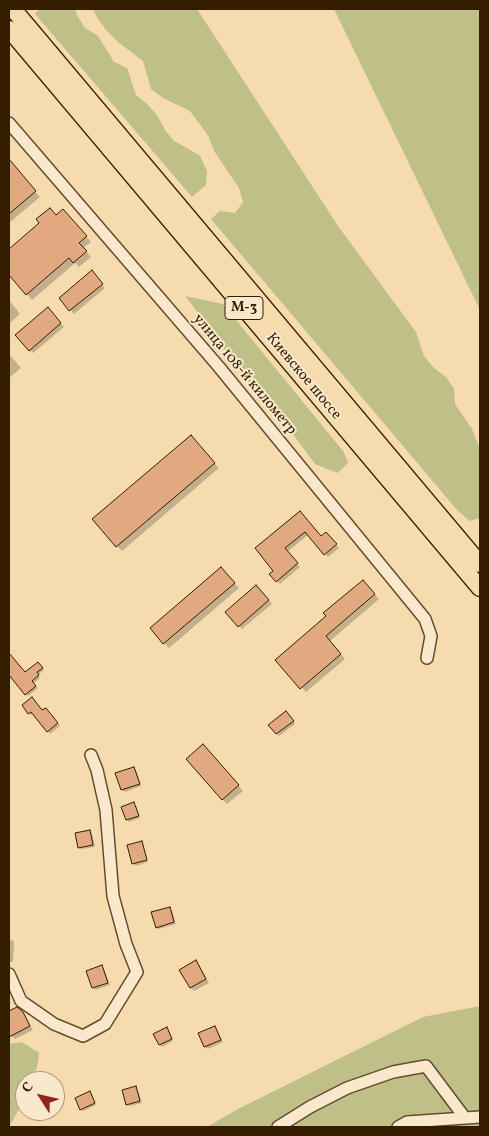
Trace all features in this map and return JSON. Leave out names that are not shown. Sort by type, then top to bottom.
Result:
[{"type":"highway","name":"Киевское шоссе","points":[[13,9],[480,564]]},
{"type":"highway","name":"Киевское шоссе","points":[[9,28],[480,588]]},
{"type":"street","points":[[24,9],[32,32]]},
{"type":"street","name":"улица 108-й километр","points":[[10,129],[219,367],[425,619],[430,636],[427,658]]},
{"type":"street","points":[[9,974],[21,1001],[54,1024],[83,1036],[104,1024],[137,972],[126,944],[113,896],[106,810],[97,770],[91,756]]},
{"type":"street","points":[[278,1127],[310,1107],[347,1088],[393,1072],[426,1066],[465,1118]]},
{"type":"street","points":[[398,1127],[407,1122],[480,1118]]},
{"type":"green space","points":[[39,9],[75,9],[85,28],[98,36],[114,62],[127,68],[136,95],[157,115],[165,130],[174,141],[200,156],[207,171],[206,185],[192,197],[35,14]]},
{"type":"green space","points":[[93,9],[197,9],[338,226],[416,332],[424,356],[434,368],[446,377],[454,389],[455,404],[472,429],[480,449],[480,518],[470,521],[458,511],[211,219],[220,211],[235,213],[243,202],[239,188],[214,151],[209,137],[190,111],[163,98],[151,89],[143,61],[107,31]]},
{"type":"green space","points":[[334,9],[480,9],[480,310]]},
{"type":"green space","points":[[185,296],[223,304],[343,451],[348,462],[344,467],[337,473],[315,464],[276,411],[257,393],[238,369],[214,333]]},
{"type":"green space","points":[[480,1006],[480,1127],[207,1127],[236,1110],[423,1017]]},
{"type":"green space","points":[[22,1042],[39,1053],[36,1071],[15,1071],[15,1116],[9,1127],[9,1044]]},
{"type":"building","points":[[9,159],[36,191],[9,214]]},
{"type":"building","points":[[50,208],[56,215],[63,209],[87,236],[79,243],[87,251],[73,263],[69,258],[26,295],[9,275],[9,249],[39,223],[36,219]]},
{"type":"building","points":[[92,270],[103,284],[69,311],[59,298]]},
{"type":"building","points":[[48,307],[61,323],[29,351],[15,335]]},
{"type":"building","points":[[191,435],[215,463],[116,547],[92,519]]},
{"type":"building","points":[[300,511],[321,536],[326,532],[337,544],[324,555],[305,532],[285,548],[298,563],[276,582],[269,574],[273,571],[255,548]]},
{"type":"building","points":[[221,567],[235,583],[163,644],[150,628]]},
{"type":"building","points":[[363,580],[375,594],[326,636],[341,654],[300,689],[275,660],[326,616],[323,613]]},
{"type":"building","points":[[256,585],[269,600],[238,627],[225,612]]},
{"type":"building","points":[[9,653],[25,672],[38,662],[43,668],[37,672],[39,675],[32,681],[36,686],[25,695],[9,675]]},
{"type":"building","points":[[32,697],[42,710],[46,708],[58,723],[47,732],[31,712],[28,714],[22,705]]},
{"type":"building","points":[[286,711],[294,721],[276,734],[268,725]]},
{"type":"building","points":[[203,744],[239,785],[222,800],[186,759]]},
{"type":"building","points":[[134,767],[140,784],[121,790],[115,773]]},
{"type":"building","points":[[134,802],[139,816],[126,820],[121,807]]},
{"type":"building","points":[[90,830],[93,845],[78,848],[75,833]]},
{"type":"building","points":[[142,841],[147,860],[132,864],[127,845]]},
{"type":"building","points":[[170,907],[174,922],[156,928],[151,912]]},
{"type":"building","points":[[196,960],[206,979],[190,988],[179,970]]},
{"type":"building","points":[[102,965],[108,983],[92,988],[86,971]]},
{"type":"building","points":[[17,1007],[23,1012],[30,1026],[9,1037],[9,1011]]},
{"type":"building","points":[[215,1026],[221,1040],[204,1047],[198,1033]]},
{"type":"building","points":[[167,1027],[172,1039],[159,1045],[153,1034]]},
{"type":"building","points":[[136,1086],[140,1101],[126,1105],[122,1090]]},
{"type":"building","points":[[90,1091],[95,1103],[80,1110],[75,1098]]}]
